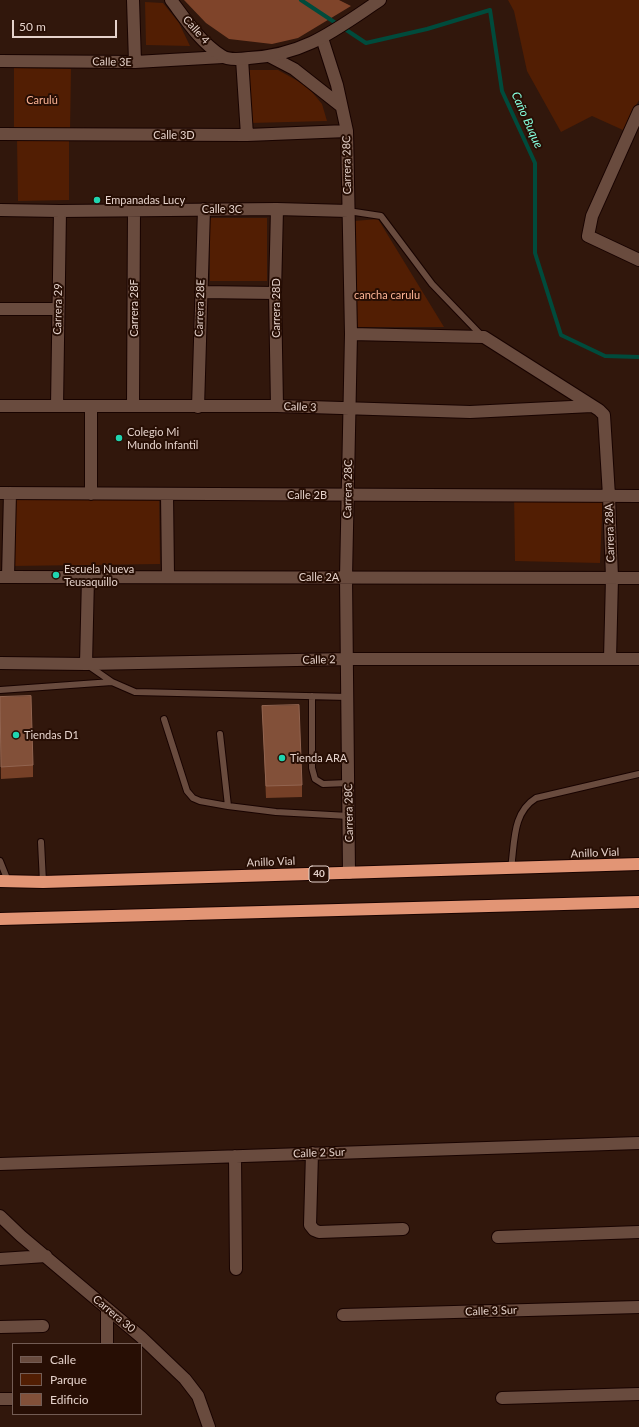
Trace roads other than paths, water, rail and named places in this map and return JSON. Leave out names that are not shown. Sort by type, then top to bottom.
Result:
[{"type":"highway","name":"Anillo Vial","points":[[4,881],[43,882],[639,864]]},
{"type":"highway","points":[[0,919],[639,902]]},
{"type":"street","points":[[133,0],[135,62]]},
{"type":"street","name":"Calle 4","points":[[171,0],[197,35],[223,57]]},
{"type":"street","points":[[223,57],[242,59],[271,57],[300,49],[326,36],[380,0]]},
{"type":"street","name":"Carrera 28C","points":[[326,36],[347,131],[351,334],[346,577],[349,873]]},
{"type":"street","name":"Calle 3E","points":[[0,61],[135,62],[223,57]]},
{"type":"street","points":[[271,57],[294,69],[341,106]]},
{"type":"street","points":[[242,59],[247,135]]},
{"type":"street","points":[[639,111],[592,216],[588,236],[639,260]]},
{"type":"street","name":"Calle 3D","points":[[0,134],[247,135],[347,131]]},
{"type":"street","name":"Carrera 28E","points":[[198,407],[204,209]]},
{"type":"street","name":"Calle 3C","points":[[0,210],[60,211],[278,209],[348,211]]},
{"type":"street","name":"Carrera 28D","points":[[277,406],[276,292],[278,209]]},
{"type":"street","name":"Carrera 28F","points":[[133,406],[134,210]]},
{"type":"street","name":"Carrera 29","points":[[57,406],[60,211]]},
{"type":"street","points":[[201,292],[276,292]]},
{"type":"street","points":[[0,309],[58,309]]},
{"type":"street","points":[[351,334],[484,337],[595,408]]},
{"type":"street","name":"Calle 3","points":[[0,406],[277,406],[470,412],[595,408]]},
{"type":"street","points":[[91,406],[91,494]]},
{"type":"street","name":"Carrera 28A","points":[[595,408],[604,415],[605,420],[612,578],[610,659]]},
{"type":"street","points":[[4,577],[5,493]]},
{"type":"street","name":"Calle 2B","points":[[5,493],[639,496]]},
{"type":"street","points":[[167,494],[168,576]]},
{"type":"street","name":"Calle 2A","points":[[4,577],[168,576],[639,578]]},
{"type":"street","points":[[86,664],[88,577]]},
{"type":"street","name":"Calle 2","points":[[0,663],[86,664],[348,659],[639,659]]},
{"type":"street","name":"Calle 2 Sur","points":[[0,1164],[639,1143]]},
{"type":"street","points":[[312,1153],[310,1225],[314,1230],[319,1232],[403,1229]]},
{"type":"street","points":[[235,1156],[236,1269]]},
{"type":"street","name":"Carrera 30","points":[[0,1216],[141,1337],[185,1379],[198,1396],[209,1427]]},
{"type":"street","points":[[498,1237],[639,1232]]},
{"type":"street","points":[[0,1259],[46,1256]]},
{"type":"street","name":"Calle 3 Sur","points":[[343,1315],[639,1306]]},
{"type":"street","points":[[107,1309],[107,1343]]},
{"type":"street","points":[[0,1327],[43,1326]]},
{"type":"street","points":[[502,1398],[639,1394]]},
{"type":"street","points":[[0,1400],[12,1399]]},
{"type":"lane","points":[[348,211],[381,216],[432,284],[484,337]]},
{"type":"lane","points":[[86,664],[112,682],[135,692],[348,697]]},
{"type":"lane","points":[[0,690],[112,682]]},
{"type":"lane","points":[[312,696],[312,768],[315,779],[323,784],[348,783]]},
{"type":"lane","points":[[164,719],[187,791],[193,798],[200,801],[228,806],[276,812],[349,816]]},
{"type":"lane","points":[[220,734],[228,806]]},
{"type":"lane","points":[[511,868],[518,817],[526,804],[536,798],[639,774]]},
{"type":"lane","points":[[41,842],[43,882]]},
{"type":"lane","points":[[0,861],[4,881]]},
{"type":"waterway","name":"Caño Buque","points":[[301,0],[366,43],[427,29],[490,10],[502,91],[535,163],[535,253],[561,335],[605,356],[639,357]]},
{"type":"place","name":"Empanadas Lucy","points":[[97,200]]},
{"type":"place","name":"Colegio Mi Mundo Infantil","points":[[119,438]]},
{"type":"place","name":"Escuela Nueva Teusaquillo","points":[[56,575]]},
{"type":"place","name":"Tiendas D1","points":[[16,735]]},
{"type":"place","name":"Tienda ARA","points":[[282,758]]},
{"type":"park label","name":"Carulú","points":[[42,100]]},
{"type":"park label","name":"cancha carulu","points":[[387,295]]}]
